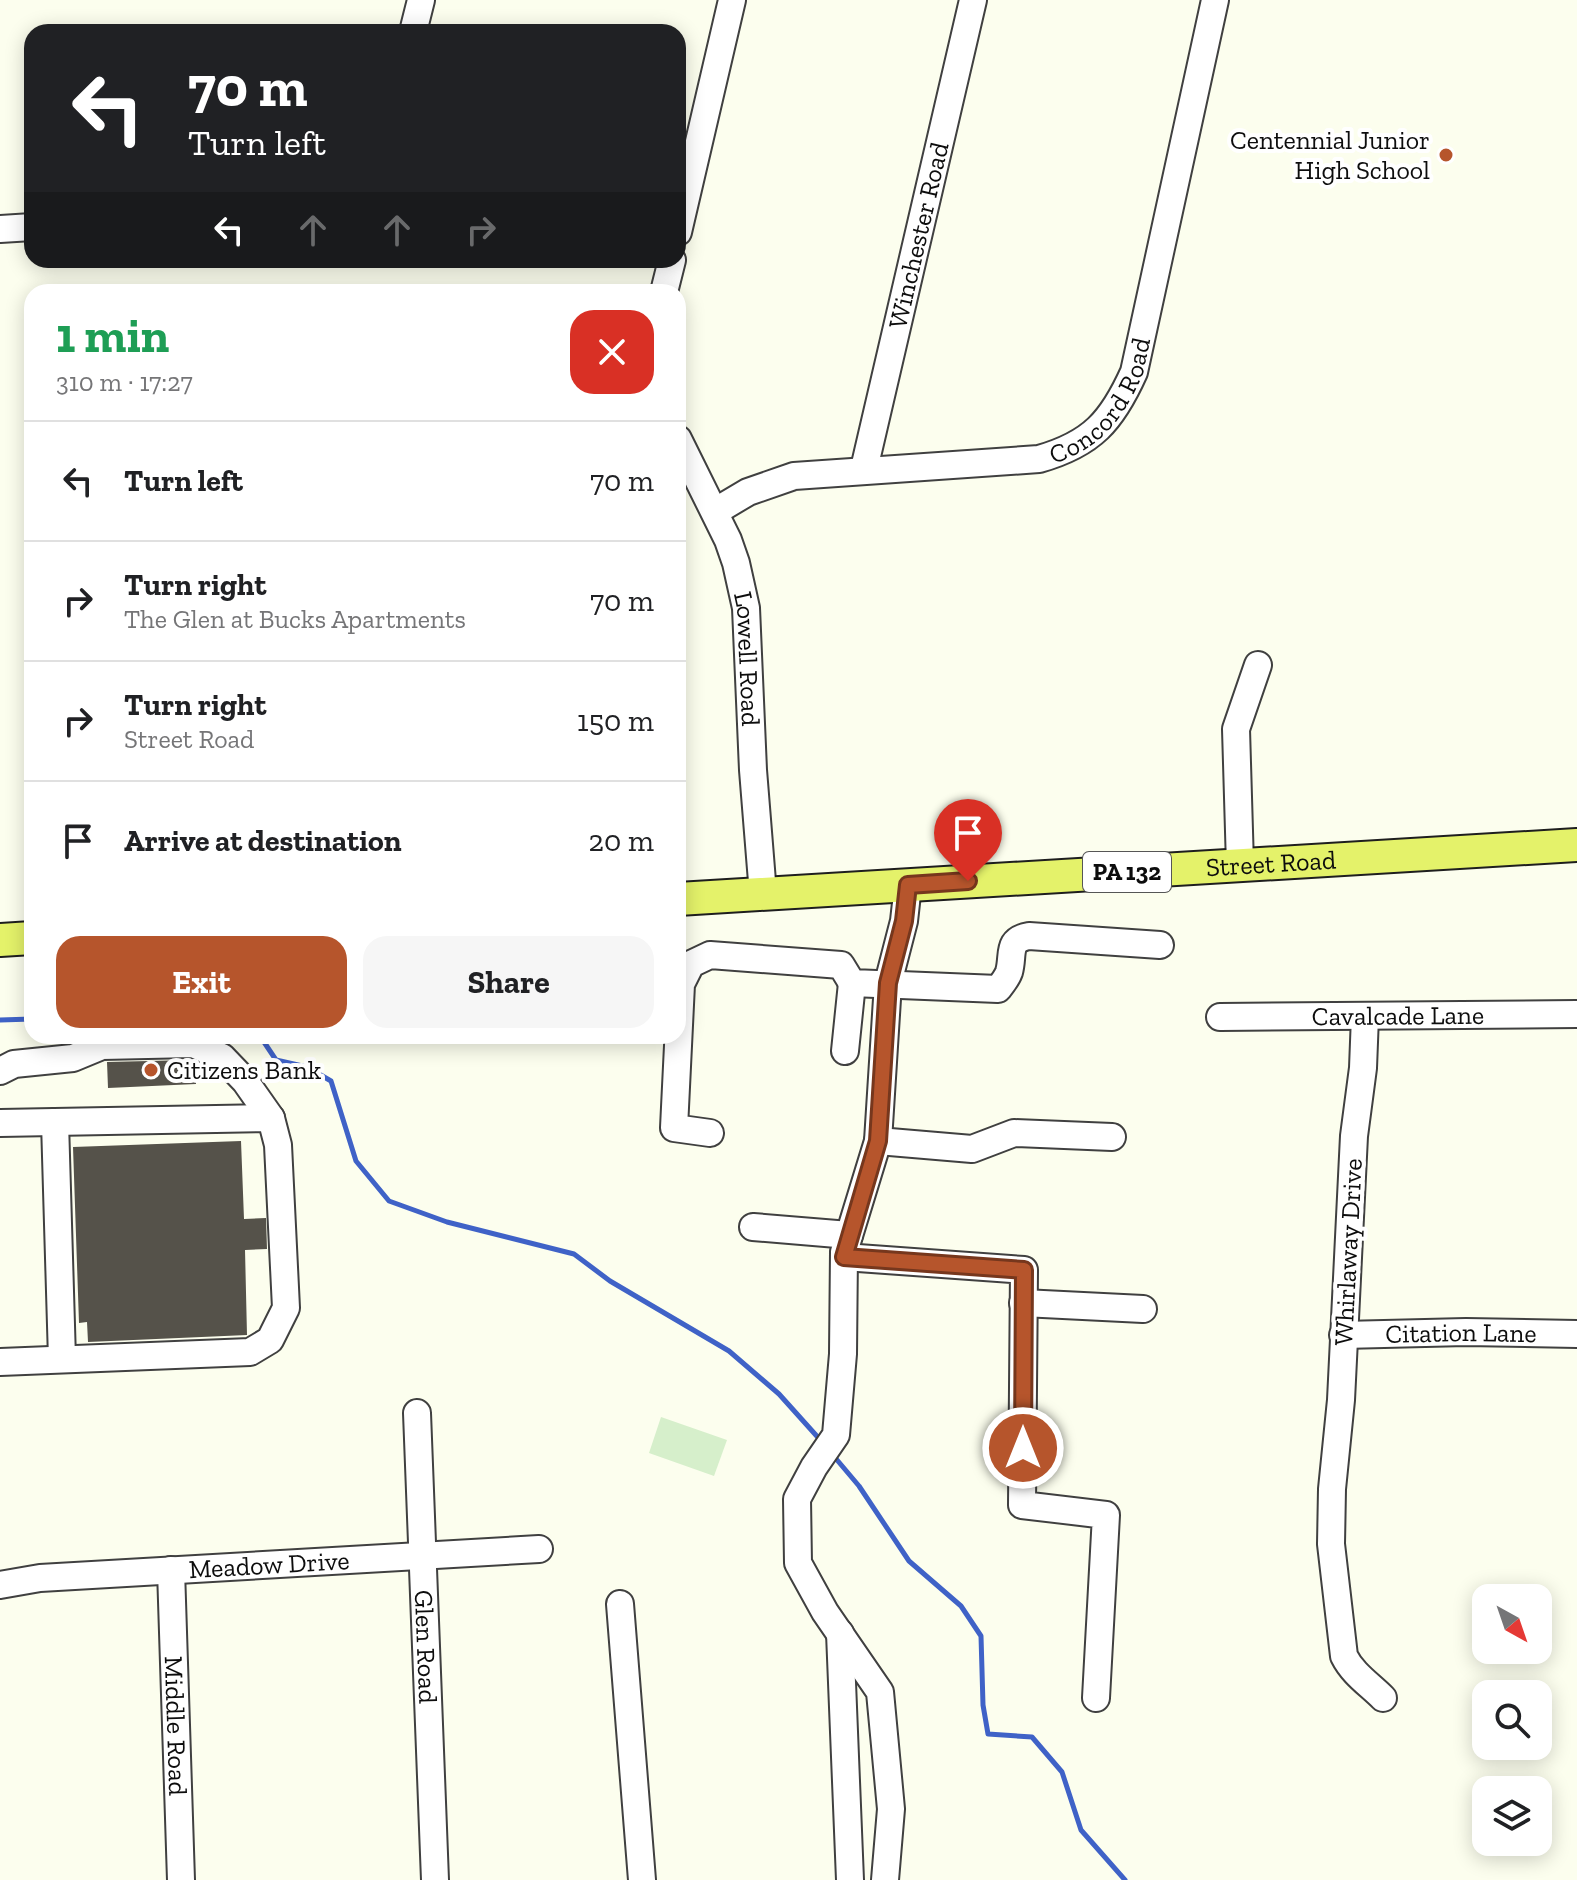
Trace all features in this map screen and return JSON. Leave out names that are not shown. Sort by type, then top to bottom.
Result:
[{"type":"main road","name":"Street Road","points":[[686,899],[1577,845]]},
{"type":"main road","points":[[0,940],[24,938]]},
{"type":"street","points":[[415,24],[421,0]]},
{"type":"street","points":[[686,198],[732,0]]},
{"type":"street","name":"Winchester Road","points":[[864,469],[973,0]]},
{"type":"street","name":"Concord Road","points":[[716,511],[748,492],[794,476],[1039,459],[1063,453],[1082,443],[1107,421],[1121,401],[1134,372],[1215,0]]},
{"type":"street","points":[[0,229],[24,228]]},
{"type":"street","name":"Lowell Road","points":[[686,454],[716,511],[736,563],[746,608],[753,770],[763,894]]},
{"type":"street","points":[[1240,865],[1236,729],[1258,665]]},
{"type":"street","points":[[858,1880],[885,1879],[891,1809],[880,1692],[825,1612],[798,1563],[797,1499],[836,1435],[843,1354],[846,1246],[878,1141],[888,983],[904,921],[908,885]]},
{"type":"street","points":[[852,983],[998,989],[1009,974],[1011,947],[1019,938],[1029,936],[1160,945]]},
{"type":"street","points":[[686,974],[691,964],[710,955],[841,965],[852,983],[845,1051]]},
{"type":"street","name":"Cavalcade Lane","points":[[1220,1017],[1577,1014]]},
{"type":"street","name":"Whirlaway Drive","points":[[1365,1016],[1363,1068],[1354,1136],[1331,1544],[1344,1656],[1351,1671],[1363,1677],[1383,1698]]},
{"type":"street","points":[[0,1071],[14,1064],[73,1058],[102,1046],[193,1044],[222,1057],[245,1081],[271,1118],[278,1145],[286,1308],[270,1340],[250,1352],[0,1362]]},
{"type":"street","points":[[678,1044],[674,1128],[710,1133]]},
{"type":"street","points":[[0,1123],[271,1118]]},
{"type":"street","points":[[55,1122],[62,1359]]},
{"type":"street","points":[[878,1141],[972,1149],[1014,1133],[1112,1137]]},
{"type":"street","points":[[753,1227],[846,1246],[1024,1270],[1022,1505],[1106,1515],[1096,1698]]},
{"type":"street","points":[[1023,1303],[1143,1309]]},
{"type":"street","name":"Citation Lane","points":[[1343,1335],[1466,1332],[1577,1334]]},
{"type":"street","name":"Glen Road","points":[[417,1413],[435,1880]]},
{"type":"street","name":"Meadow Drive","points":[[0,1585],[40,1578],[539,1549]]},
{"type":"street","name":"Middle Road","points":[[171,1570],[181,1880]]},
{"type":"street","points":[[620,1604],[642,1880]]},
{"type":"street","points":[[840,1633],[850,1880]]},
{"type":"green space","points":[[661,1417],[727,1440],[714,1476],[649,1453]]},
{"type":"building","name":"Citizens Bank","points":[[107,1062],[195,1062],[196,1084],[108,1088]]},
{"type":"building","points":[[241,1141],[244,1219],[266,1218],[267,1249],[245,1250],[247,1335],[88,1342],[87,1322],[79,1323],[73,1147]]},
{"type":"waterway","points":[[0,1020],[24,1019]]},
{"type":"waterway","points":[[265,1044],[276,1060],[307,1067],[331,1081],[356,1161],[389,1201],[447,1222],[574,1254],[610,1281],[729,1351],[779,1394],[823,1443]]},
{"type":"waterway","points":[[832,1454],[859,1486],[909,1561],[961,1606],[981,1636],[983,1705],[988,1734],[1032,1737],[1062,1772],[1081,1830],[1125,1880]]},
{"type":"place","name":"Centennial Junior High School","points":[[1446,155]]},
{"type":"place","name":"Citizens Bank","points":[[151,1070]]},
{"type":"route","points":[[968,881],[908,885],[904,921],[888,983],[878,1141],[844,1257],[1024,1270],[1023,1448]]}]
